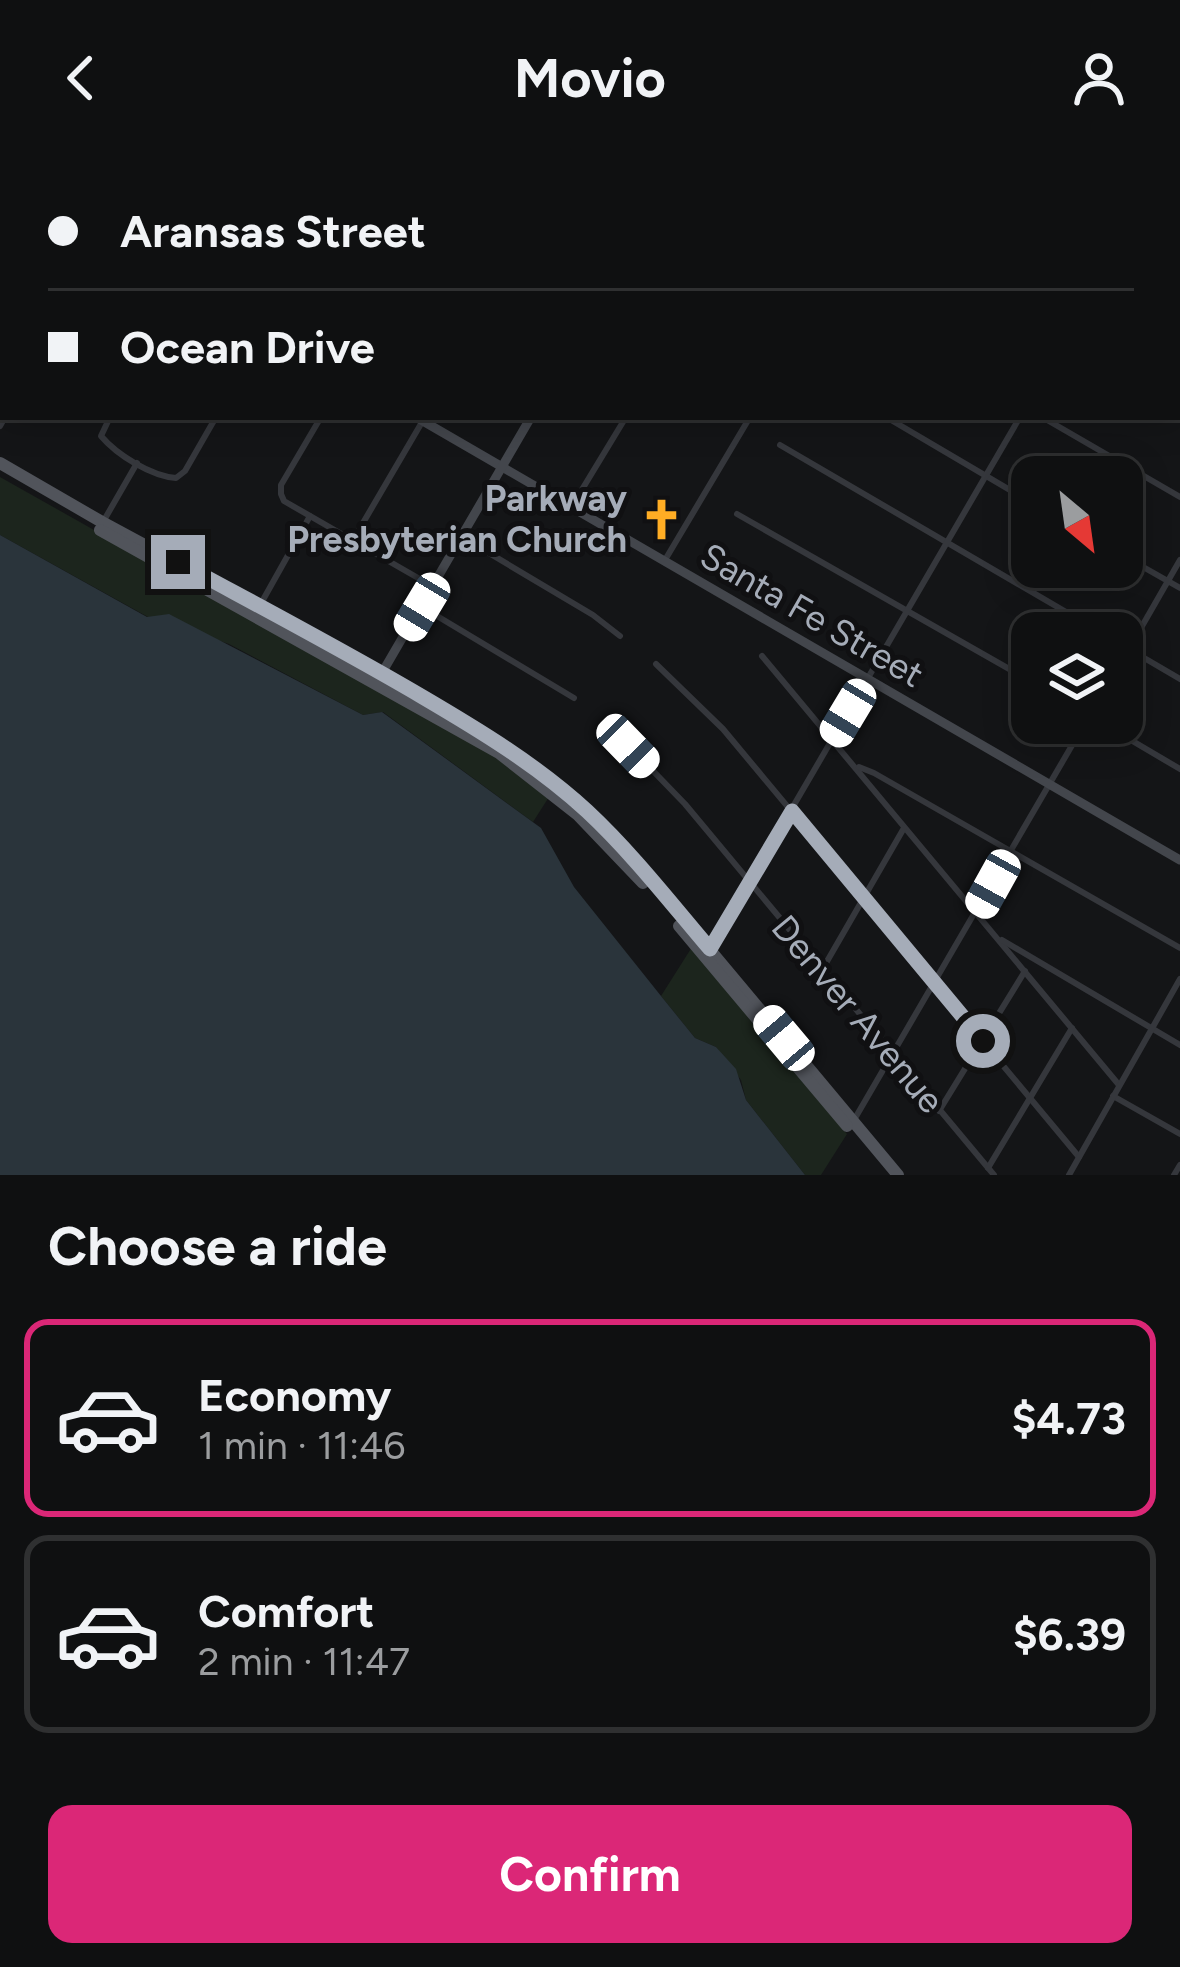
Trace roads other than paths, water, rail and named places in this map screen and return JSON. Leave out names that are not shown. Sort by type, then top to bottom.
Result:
[{"type":"main road","name":"Santa Fe Street","points":[[424,420],[1180,860]]},
{"type":"main road","points":[[379,678],[529,420]]},
{"type":"main road","points":[[0,468],[379,678],[519,763],[619,849],[885,1168],[898,1175]]},
{"type":"street","points":[[109,420],[101,436],[109,446],[163,477],[176,478],[214,420]]},
{"type":"street","points":[[319,420],[281,485],[284,501],[433,587]]},
{"type":"street","points":[[353,541],[420,420]]},
{"type":"street","points":[[572,506],[624,420]]},
{"type":"street","points":[[665,560],[748,420]]},
{"type":"street","points":[[891,420],[1011,491]]},
{"type":"street","points":[[709,953],[1018,420]]},
{"type":"street","points":[[1047,420],[1180,497]]},
{"type":"street","points":[[779,446],[1066,612]]},
{"type":"street","points":[[100,526],[137,463]]},
{"type":"street","points":[[737,514],[1011,670]]},
{"type":"street","points":[[257,611],[310,516]]},
{"type":"street","points":[[462,537],[620,635]]},
{"type":"street","points":[[1143,620],[1180,560]]},
{"type":"street","points":[[1143,567],[1180,588]]},
{"type":"street","points":[[422,607],[574,698]]},
{"type":"street","points":[[762,656],[1119,1085]]},
{"type":"street","points":[[1143,657],[1180,679]]},
{"type":"street","points":[[656,664],[723,729],[1079,1156]]},
{"type":"street","points":[[851,1124],[1073,744]]},
{"type":"street","points":[[1138,744],[1180,769]]},
{"type":"street","name":"Denver Avenue","points":[[628,746],[685,804],[991,1172]]},
{"type":"street","points":[[854,765],[1180,948]]},
{"type":"street","points":[[822,970],[905,827]]},
{"type":"street","points":[[999,938],[1180,1045]]},
{"type":"street","points":[[939,1111],[1025,971]]},
{"type":"street","points":[[1069,1175],[1180,979]]},
{"type":"street","points":[[991,1172],[1072,1028]]},
{"type":"street","points":[[1113,1096],[1180,1134]]},
{"type":"street","points":[[1174,1175],[1180,1165]]},
{"type":"place","name":"Parkway Presbyterian Church","points":[[661,519]]}]
